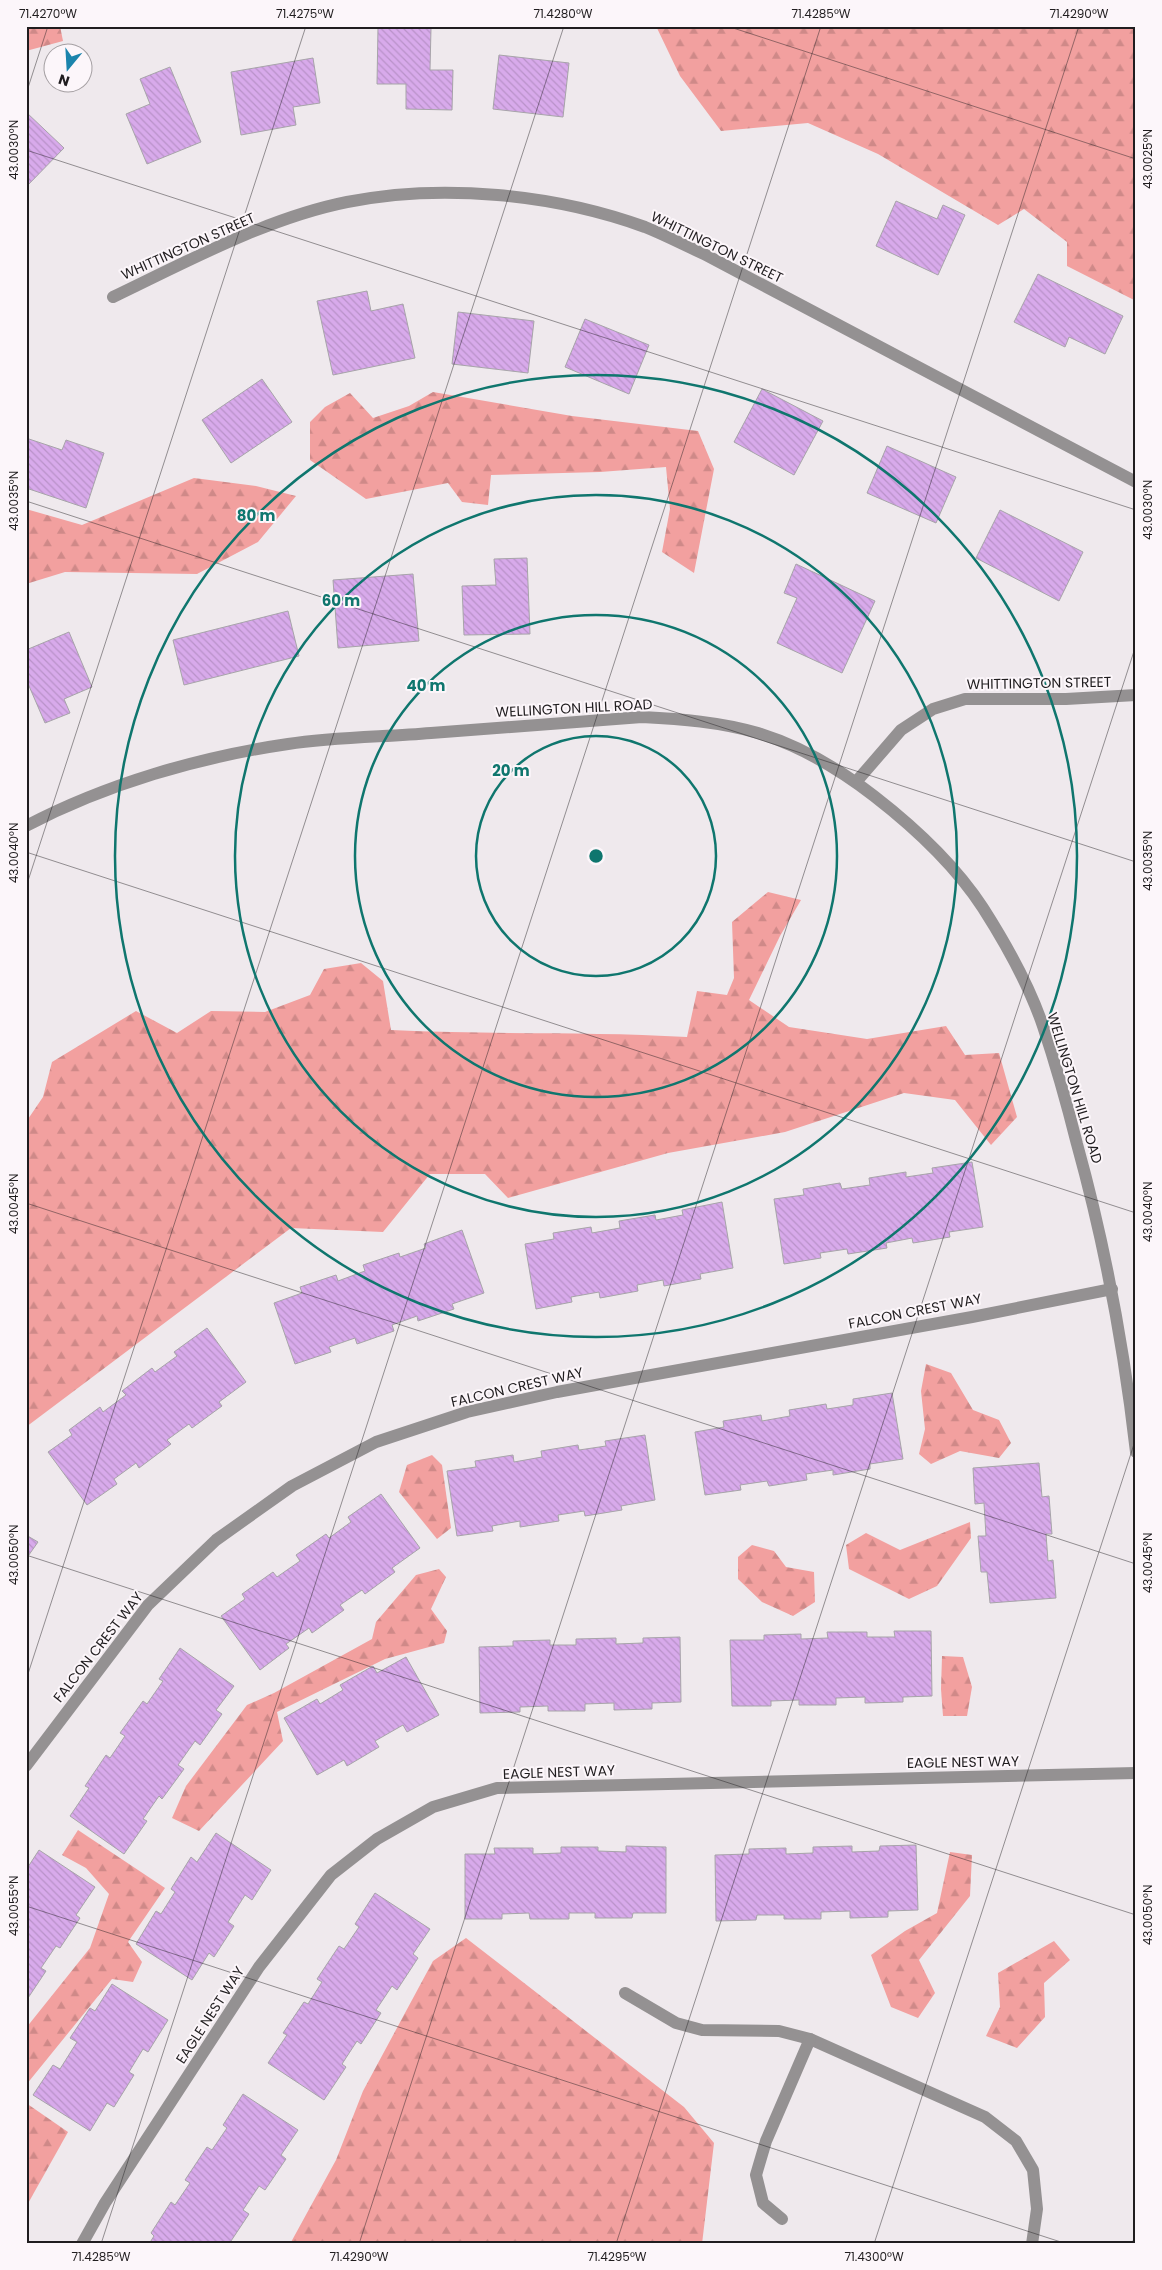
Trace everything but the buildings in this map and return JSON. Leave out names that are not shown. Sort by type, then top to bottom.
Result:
[{"type":"street","name":"WHITTINGTON STREET","points":[[113,297],[227,242],[290,219],[346,202],[398,195],[462,192],[541,201],[595,212],[646,228],[704,254],[1136,482]]},
{"type":"street","name":"WHITTINGTON STREET","points":[[856,782],[901,730],[933,709],[965,699],[1066,699],[1136,696]]},
{"type":"street","name":"WELLINGTON HILL ROAD","points":[[26,826],[53,812],[109,790],[162,773],[230,755],[289,744],[642,717],[697,720],[758,733],[812,755],[856,782],[901,818],[936,850],[982,906],[1015,965],[1042,1024],[1062,1086],[1086,1176],[1112,1289],[1136,1452]]},
{"type":"street","name":"FALCON CREST WAY","points":[[26,1766],[148,1605],[216,1540],[292,1486],[376,1442],[466,1412],[558,1392],[972,1317],[1112,1289]]},
{"type":"street","name":"EAGLE NEST WAY","points":[[82,2244],[106,2203],[259,1967],[331,1875],[377,1839],[433,1807],[498,1788],[1136,1773]]},
{"type":"street","points":[[625,1993],[676,2023],[702,2030],[779,2032],[810,2039],[985,2117],[1016,2142],[1033,2170],[1036,2209],[1032,2244]]},
{"type":"street","points":[[782,2219],[763,2203],[756,2175],[766,2141],[810,2039]]},
{"type":"green space","points":[[26,26],[60,26],[63,41],[42,42],[42,47],[26,51]]},
{"type":"green space","points":[[656,26],[1136,26],[1136,301],[1067,266],[1067,242],[1024,209],[998,225],[878,154],[808,123],[721,131],[680,76]]},
{"type":"green space","points":[[433,392],[572,416],[698,431],[714,469],[694,573],[662,552],[670,509],[666,467],[600,472],[491,475],[488,505],[462,502],[448,483],[366,499],[310,460],[310,422],[325,407],[350,393],[373,418],[409,406]]},
{"type":"green space","points":[[194,478],[256,486],[296,496],[258,542],[197,574],[65,572],[26,584],[26,509],[82,525]]},
{"type":"green space","points":[[768,892],[801,900],[780,936],[749,1000],[789,1027],[867,1039],[946,1026],[965,1055],[999,1053],[1017,1117],[991,1145],[955,1100],[904,1093],[785,1132],[668,1153],[508,1198],[485,1174],[430,1174],[383,1232],[291,1228],[26,1427],[26,1122],[43,1097],[52,1062],[136,1011],[177,1033],[211,1011],[265,1012],[310,995],[324,969],[361,963],[383,981],[391,1030],[687,1037],[697,991],[727,995],[734,978],[732,922]]},
{"type":"green space","points":[[926,1364],[951,1373],[973,1410],[999,1420],[1011,1443],[999,1458],[960,1451],[931,1464],[919,1454],[925,1429],[921,1391]]},
{"type":"green space","points":[[432,1455],[442,1465],[451,1528],[437,1539],[399,1492],[407,1465]]},
{"type":"green space","points":[[970,1522],[971,1538],[937,1586],[909,1599],[849,1569],[846,1545],[866,1533],[900,1550]]},
{"type":"green space","points":[[752,1545],[774,1551],[786,1567],[814,1572],[815,1602],[793,1616],[762,1602],[738,1579],[738,1557]]},
{"type":"green space","points":[[439,1569],[446,1577],[431,1609],[447,1631],[444,1643],[385,1659],[277,1712],[283,1741],[199,1831],[172,1818],[186,1786],[247,1705],[274,1693],[372,1639],[376,1622],[416,1575]]},
{"type":"green space","points":[[942,1656],[963,1657],[972,1687],[967,1716],[943,1716],[941,1689]]},
{"type":"green space","points":[[78,1830],[165,1888],[128,1942],[142,1962],[133,1982],[112,1979],[26,2085],[26,2028],[90,1948],[109,1894],[86,1868],[62,1855]]},
{"type":"green space","points":[[950,1852],[972,1855],[970,1896],[919,1960],[935,1993],[918,2018],[891,2007],[871,1955],[905,1931],[937,1913]]},
{"type":"green space","points":[[466,1938],[684,2107],[714,2143],[702,2244],[290,2244],[336,2160],[363,2091],[433,1961]]},
{"type":"green space","points":[[1054,1941],[1070,1960],[1044,1983],[1045,2017],[1017,2048],[986,2036],[1000,2007],[998,1973]]},
{"type":"green space","points":[[26,2103],[68,2132],[26,2207]]}]
